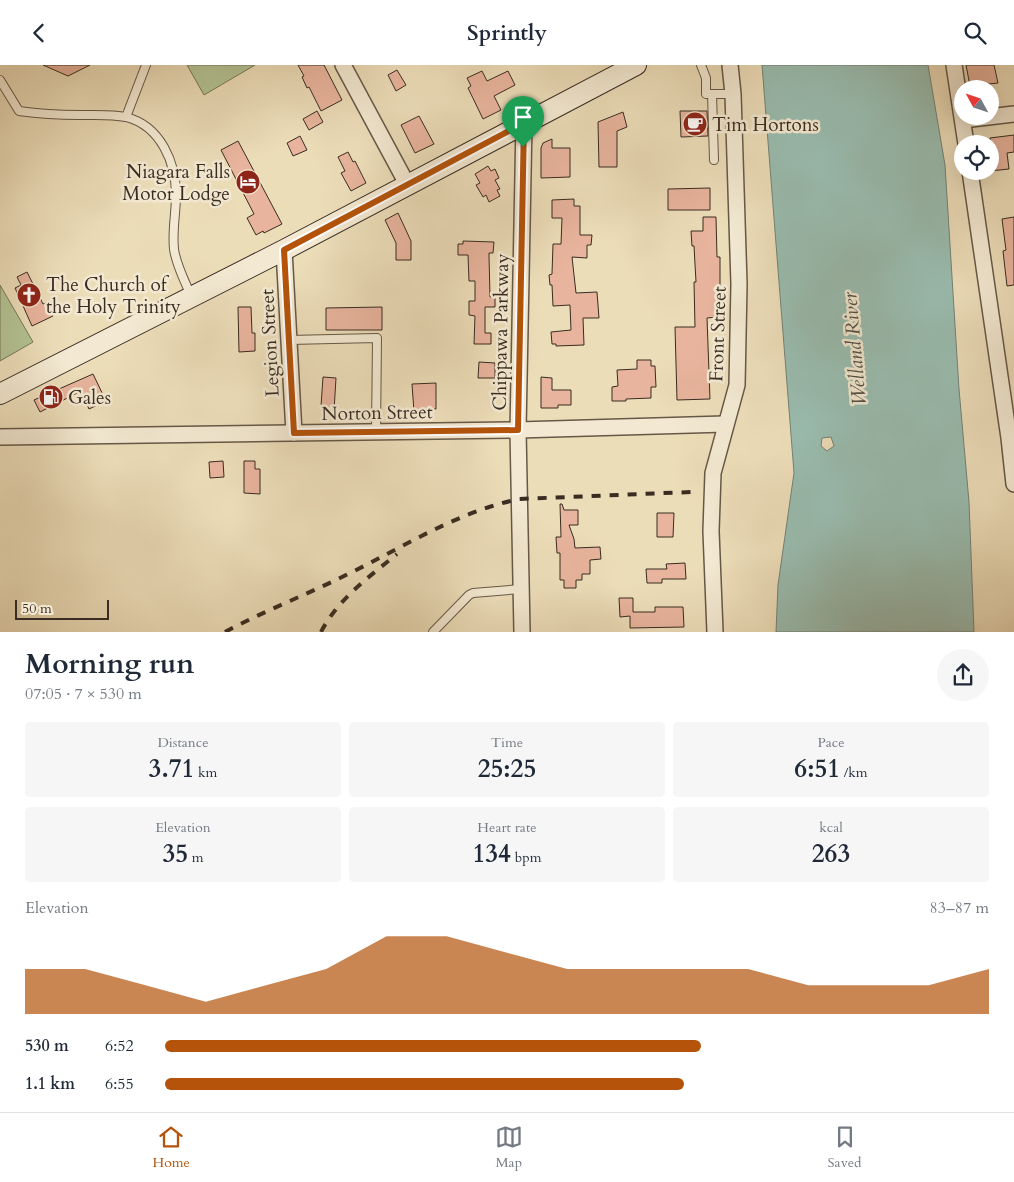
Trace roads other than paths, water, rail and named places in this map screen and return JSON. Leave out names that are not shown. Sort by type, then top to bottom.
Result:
[{"type":"main road","points":[[0,393],[284,250],[636,65]]},
{"type":"street","points":[[342,65],[407,185]]},
{"type":"street","name":"Front Street","points":[[715,632],[711,531],[713,473],[737,385],[739,284],[737,116],[730,65]]},
{"type":"street","points":[[954,65],[956,80]]},
{"type":"street","points":[[999,116],[1014,114]]},
{"type":"street","name":"Chippawa Parkway","points":[[522,632],[518,430],[524,123]]},
{"type":"street","points":[[971,180],[1012,437],[1014,484]]},
{"type":"street","name":"Legion Street","points":[[284,250],[294,433]]},
{"type":"street","name":"Norton Street","points":[[0,437],[518,430],[725,424]]},
{"type":"lane","points":[[126,117],[146,65]]},
{"type":"lane","points":[[701,65],[706,78],[706,94],[733,94]]},
{"type":"lane","points":[[0,80],[19,111],[43,115],[110,115],[126,117],[139,122],[156,135],[170,159],[176,186],[175,252],[191,296]]},
{"type":"lane","points":[[712,94],[714,160]]},
{"type":"lane","points":[[289,341],[376,338],[376,432]]},
{"type":"lane","points":[[433,632],[468,595],[521,589]]},
{"type":"water","name":"Welland River","points":[[762,65],[928,65],[945,165],[959,389],[969,502],[974,632],[776,632],[778,585],[794,473]],"holes":[[[831,437],[834,446],[827,451],[821,446],[822,438]]]},
{"type":"railway","points":[[225,632],[346,575],[451,522],[495,505],[519,499],[691,492]]},
{"type":"railway","points":[[321,632],[345,599],[397,554]]},
{"type":"place","name":"Tim Hortons","points":[[695,124]]},
{"type":"place","name":"Niagara Falls Motor Lodge","points":[[248,182]]},
{"type":"place","name":"The Church of the Holy Trinity","points":[[29,295]]},
{"type":"place","name":"Gales","points":[[51,397]]}]
